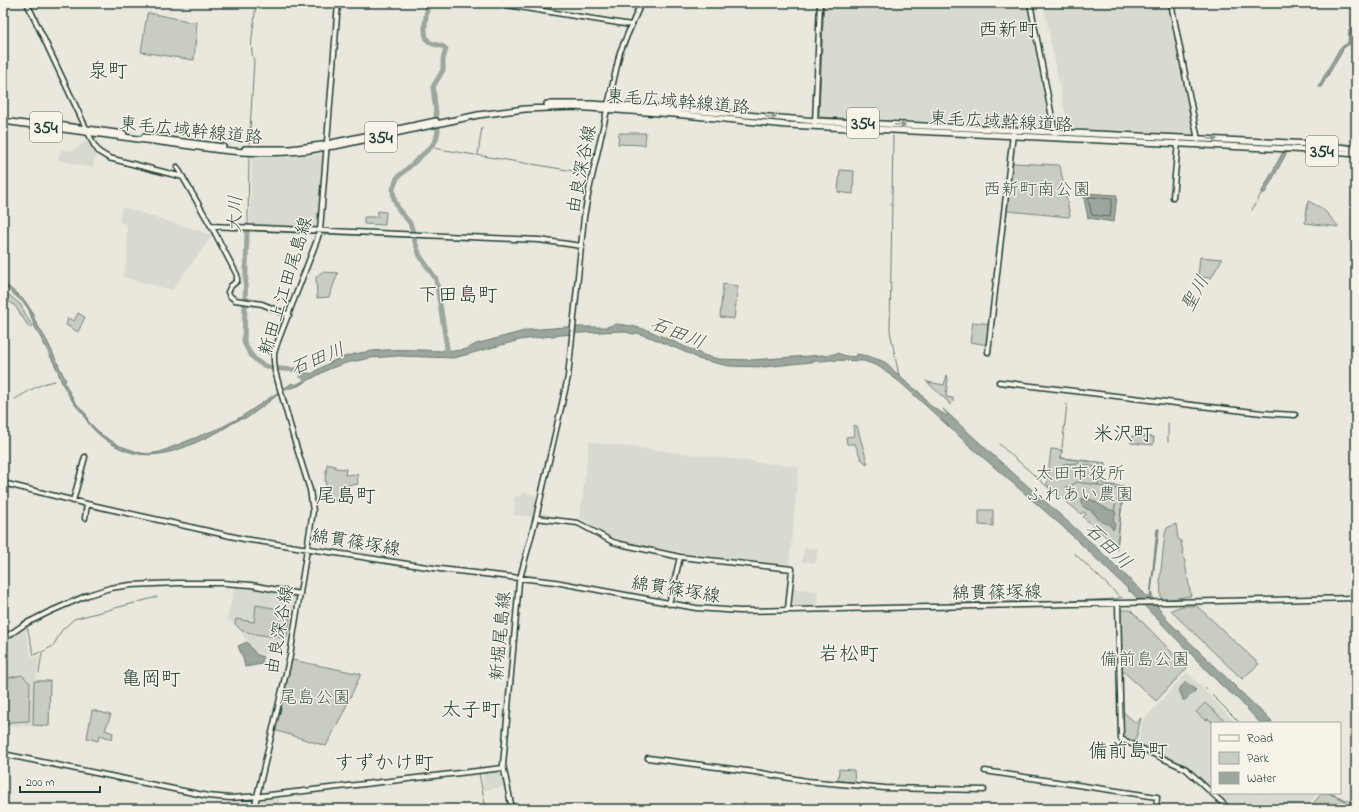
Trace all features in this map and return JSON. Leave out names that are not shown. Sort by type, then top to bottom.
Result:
[{"type":"highway","name":"東毛広域幹線道路","points":[[3,119],[216,150],[292,152],[327,146],[484,111],[525,106],[574,103],[608,107],[675,108],[815,124],[1013,133],[1055,132],[1356,154]]},
{"type":"highway","name":"東毛広域幹線道路","points":[[1013,133],[1055,138],[1178,141]]},
{"type":"highway","name":"東毛広域幹線道路","points":[[1198,142],[1290,143],[1329,145],[1356,149]]},
{"type":"main road","points":[[27,3],[96,148],[103,155],[109,158],[183,177]]},
{"type":"main road","name":"新田上江田尾島線","points":[[307,549],[313,511],[310,490],[279,387],[275,371],[274,353],[318,240],[320,230],[338,3]]},
{"type":"main road","points":[[497,3],[631,25]]},
{"type":"main road","name":"由良深谷線","points":[[536,518],[566,391],[589,190],[620,52],[641,3]]},
{"type":"main road","points":[[815,124],[820,3]]},
{"type":"main road","points":[[1030,3],[1055,138]]},
{"type":"main road","points":[[1171,3],[1198,142]]},
{"type":"main road","points":[[988,352],[1013,133]]},
{"type":"main road","points":[[1173,197],[1178,141]]},
{"type":"main road","points":[[166,173],[174,173],[177,167],[237,276],[237,281],[229,289],[229,294],[232,299],[249,301],[268,306],[289,315]]},
{"type":"main road","points":[[210,226],[539,240],[582,246]]},
{"type":"main road","points":[[999,382],[1262,413],[1295,415]]},
{"type":"main road","points":[[73,501],[85,458]]},
{"type":"main road","name":"綿貫篠塚線","points":[[3,484],[235,537],[427,567],[570,585],[669,604],[717,610],[1118,604],[1356,598]]},
{"type":"main road","points":[[85,518],[87,504]]},
{"type":"main road","points":[[521,579],[536,518],[578,523],[613,542],[680,556],[792,569],[788,610]]},
{"type":"main road","name":"由良深谷線","points":[[254,809],[290,656],[307,549]]},
{"type":"main road","points":[[669,604],[680,556]]},
{"type":"main road","name":"新堀尾島線","points":[[512,809],[503,768],[504,742],[519,582],[521,579]]},
{"type":"main road","points":[[3,639],[25,624],[49,612],[110,588],[172,583],[224,582],[300,594]]},
{"type":"main road","points":[[1118,604],[1121,739],[1186,769],[1211,792]]},
{"type":"main road","points":[[3,754],[208,796],[230,798],[256,797],[503,768]]},
{"type":"main road","points":[[648,758],[755,772],[807,781],[885,788],[984,790]]},
{"type":"main road","points":[[984,771],[1157,797],[1156,809]]},
{"type":"main road","points":[[1213,794],[1229,809]]},
{"type":"shaded area","points":[[825,3],[1027,3],[1051,124],[1046,128],[824,116],[820,112]]},
{"type":"shaded area","points":[[1043,3],[1169,3],[1195,133],[1193,136],[1068,128]]},
{"type":"shaded area","points":[[88,140],[96,156],[92,168],[58,160],[61,149],[72,151]]},
{"type":"shaded area","points":[[320,154],[323,157],[317,227],[250,225],[252,158],[278,158]]},
{"type":"shaded area","points":[[122,207],[213,235],[172,290],[122,277],[127,259],[127,225],[119,221]]},
{"type":"shaded area","points":[[589,442],[799,467],[789,565],[689,554],[617,540],[580,518]]},
{"type":"shaded area","points":[[524,492],[539,497],[534,517],[513,515],[515,504],[514,497],[520,496]]},
{"type":"shaded area","points":[[804,547],[818,549],[816,563],[802,562]]},
{"type":"shaded area","points":[[235,586],[295,596],[287,643],[268,643],[267,655],[256,652],[241,633],[242,632],[239,628],[227,619]]},
{"type":"shaded area","points":[[793,588],[818,591],[817,606],[795,606],[792,603]]},
{"type":"shaded area","points":[[25,628],[31,655],[34,658],[39,657],[36,679],[50,681],[50,726],[14,726],[3,728],[3,642]]},
{"type":"shaded area","points":[[1187,672],[1235,722],[1211,722],[1211,789],[1192,772],[1138,745],[1142,722]]},
{"type":"shaded area","points":[[497,771],[501,774],[504,787],[484,790],[482,773]]},
{"type":"shaded area","points":[[1216,794],[1317,794],[1304,809],[1232,809]]},
{"type":"shaded area","points":[[279,798],[279,809],[256,809],[258,802],[261,800]]},
{"type":"green space","points":[[149,13],[188,22],[197,22],[194,60],[141,52],[147,14]]},
{"type":"green space","points":[[619,133],[646,133],[645,145],[618,144]]},
{"type":"green space","name":"西新町南公園","points":[[1013,163],[1059,165],[1070,216],[1008,211],[1006,209]]},
{"type":"green space","points":[[840,170],[854,171],[853,194],[838,192]]},
{"type":"green space","points":[[1308,201],[1323,209],[1339,227],[1305,223]]},
{"type":"green space","points":[[378,211],[386,212],[385,225],[364,224],[364,217],[377,217]]},
{"type":"green space","points":[[1200,257],[1222,259],[1211,278],[1198,277]]},
{"type":"green space","points":[[322,272],[338,273],[329,297],[317,298],[316,277]]},
{"type":"green space","points":[[723,284],[738,286],[734,319],[720,317]]},
{"type":"green space","points":[[3,290],[20,304],[32,326],[29,327],[15,306],[3,297]]},
{"type":"green space","points":[[78,313],[85,317],[78,332],[66,325],[68,318],[74,321]]},
{"type":"green space","points":[[973,322],[991,324],[989,345],[970,342]]},
{"type":"green space","points":[[947,375],[946,397],[953,398],[953,402],[950,405],[946,399],[927,382],[944,385]]},
{"type":"green space","points":[[853,425],[857,426],[868,465],[861,459],[855,444],[847,444],[846,437],[854,436]]},
{"type":"green space","points":[[1132,436],[1154,437],[1153,445],[1131,443]]},
{"type":"green space","name":"太田市役所 ふれあい農園","points":[[1051,449],[1062,450],[1061,458],[1105,463],[1103,484],[1124,487],[1117,546],[1083,517],[1086,514],[1084,512],[1081,514],[1047,485]]},
{"type":"green space","points":[[327,464],[335,466],[335,468],[346,469],[345,475],[357,474],[358,484],[348,485],[348,493],[346,493],[344,501],[324,500]]},
{"type":"green space","points":[[979,510],[993,510],[993,526],[979,525]]},
{"type":"green space","points":[[1176,524],[1178,539],[1181,541],[1191,596],[1164,600],[1161,598],[1160,578],[1165,534],[1167,528]]},
{"type":"green space","points":[[256,605],[290,611],[287,636],[285,638],[242,631],[235,624],[236,619],[254,622]]},
{"type":"green space","points":[[1182,606],[1197,606],[1259,664],[1242,679],[1171,610]]},
{"type":"green space","name":"備前島公園","points":[[1120,610],[1131,610],[1187,668],[1156,701],[1124,672],[1121,674]]},
{"type":"green space","name":"尾島公園","points":[[292,660],[361,674],[326,746],[274,730]]},
{"type":"green space","points":[[22,675],[30,683],[29,721],[10,722],[10,724],[3,725],[3,679]]},
{"type":"green space","points":[[34,681],[50,681],[49,726],[33,725]]},
{"type":"green space","points":[[1205,703],[1226,722],[1211,722],[1209,719],[1205,720],[1196,712]]},
{"type":"green space","points":[[92,710],[111,715],[105,730],[113,733],[112,739],[100,735],[98,741],[87,738]]},
{"type":"green space","points":[[1122,711],[1136,723],[1141,718],[1135,743],[1125,739],[1122,736]]},
{"type":"green space","points":[[839,769],[854,770],[855,782],[838,781]]},
{"type":"green space","points":[[1321,794],[1330,794],[1346,801],[1339,809],[1314,809],[1311,806]]},
{"type":"water","points":[[1356,24],[1350,33],[1350,44],[1343,48],[1321,87],[1318,87],[1340,48],[1348,43],[1349,30]]},
{"type":"water","points":[[1283,152],[1287,152],[1265,193],[1261,193]]},
{"type":"water","points":[[1083,194],[1117,195],[1114,222],[1088,218]]},
{"type":"water","points":[[3,282],[25,301],[34,315],[34,319],[47,341],[66,381],[64,382],[75,402],[86,414],[88,421],[102,435],[120,446],[148,454],[160,452],[222,427],[241,417],[292,383],[295,385],[303,381],[304,379],[300,377],[304,374],[312,374],[341,358],[357,353],[391,350],[442,351],[445,349],[454,351],[467,349],[476,344],[528,330],[565,327],[606,327],[617,324],[650,331],[706,356],[719,359],[751,360],[823,355],[827,356],[837,353],[856,357],[857,354],[868,356],[888,364],[896,373],[900,375],[901,378],[919,392],[931,406],[947,416],[948,415],[943,409],[1094,545],[1147,596],[1150,597],[1157,529],[1159,529],[1151,592],[1153,600],[1167,620],[1272,722],[1259,722],[1130,591],[1129,592],[1129,590],[1061,525],[971,447],[901,383],[878,366],[864,361],[830,360],[764,367],[729,366],[698,359],[652,338],[637,333],[633,334],[622,331],[581,333],[520,340],[454,358],[398,356],[371,358],[346,363],[329,369],[298,386],[287,388],[247,418],[236,421],[204,439],[162,454],[148,455],[134,453],[120,448],[106,440],[93,429],[65,389],[58,371],[34,325],[29,310],[25,304],[3,285]]},
{"type":"water","points":[[1085,498],[1092,500],[1107,509],[1115,511],[1116,514],[1113,520],[1115,525],[1113,530],[1110,525],[1100,521],[1092,511],[1085,508],[1081,504],[1081,499]]},
{"type":"water","points":[[247,642],[256,654],[263,657],[262,664],[245,667],[238,646]]},
{"type":"water","points":[[1186,682],[1196,690],[1185,700],[1183,700],[1178,690]]},
{"type":"waterway","name":"大川","points":[[249,148],[254,61],[251,47],[255,17],[255,3]]},
{"type":"waterway","points":[[413,232],[410,223],[399,210],[394,199],[393,189],[397,178],[431,147],[436,140],[438,131],[433,87],[443,70],[443,59],[446,49],[443,46],[431,43],[426,36],[425,25],[428,3]]},
{"type":"waterway","points":[[824,3],[819,115],[821,117],[892,121]]},
{"type":"waterway","points":[[478,154],[482,127]]},
{"type":"waterway","points":[[893,136],[890,331],[899,376]]},
{"type":"waterway","points":[[439,149],[475,155]]},
{"type":"waterway","name":"大川","points":[[248,225],[249,155]]},
{"type":"waterway","points":[[477,155],[530,164]]},
{"type":"waterway","points":[[532,164],[573,171]]},
{"type":"waterway","name":"聖川","points":[[1257,201],[1262,192]]},
{"type":"waterway","name":"聖川","points":[[1252,210],[1255,204]]},
{"type":"waterway","name":"大川","points":[[247,231],[244,342],[254,359],[261,364],[276,369],[304,370],[302,376],[305,378]]},
{"type":"waterway","points":[[413,236],[420,256],[436,279],[448,354]]},
{"type":"waterway","points":[[15,399],[39,386],[55,381]]},
{"type":"waterway","points":[[1062,448],[1067,404]]},
{"type":"waterway","name":"聖川","points":[[1168,423],[1168,442]]},
{"type":"waterway","points":[[999,444],[1060,498],[1059,499]]},
{"type":"waterway","points":[[1062,450],[1061,458],[1105,463],[1103,484],[1124,487],[1122,506]]},
{"type":"waterway","points":[[1063,464],[1078,463],[1094,467],[1101,466],[1102,468],[1098,485],[1118,489],[1120,491],[1114,510]]},
{"type":"waterway","points":[[1066,487],[1076,482],[1098,485]]},
{"type":"waterway","name":"石田川","points":[[1117,550],[1121,508]]},
{"type":"waterway","points":[[1074,553],[1094,572]]},
{"type":"waterway","points":[[1095,573],[1120,597]]},
{"type":"waterway","points":[[39,673],[42,652],[53,646],[62,630],[74,619],[157,597]]},
{"type":"waterway","points":[[1073,601],[1116,599],[1122,597]]},
{"type":"waterway","points":[[950,603],[1071,601]]},
{"type":"waterway","points":[[27,627],[34,655],[40,652]]},
{"type":"waterway","points":[[1202,685],[1239,722]]},
{"type":"waterway","points":[[479,773],[486,809]]},
{"type":"waterway","points":[[1332,794],[1356,804]]},
{"type":"district","name":"西新町","points":[[1008,29]]},
{"type":"district","name":"泉町","points":[[108,70]]},
{"type":"district","name":"下田島町","points":[[458,294]]},
{"type":"district","name":"米沢町","points":[[1123,433]]},
{"type":"district","name":"尾島町","points":[[346,495]]},
{"type":"district","name":"岩松町","points":[[849,653]]},
{"type":"district","name":"亀岡町","points":[[151,678]]},
{"type":"district","name":"太子町","points":[[471,709]]},
{"type":"district","name":"備前島町","points":[[1128,750]]},
{"type":"district","name":"すずかけ町","points":[[384,762]]}]
